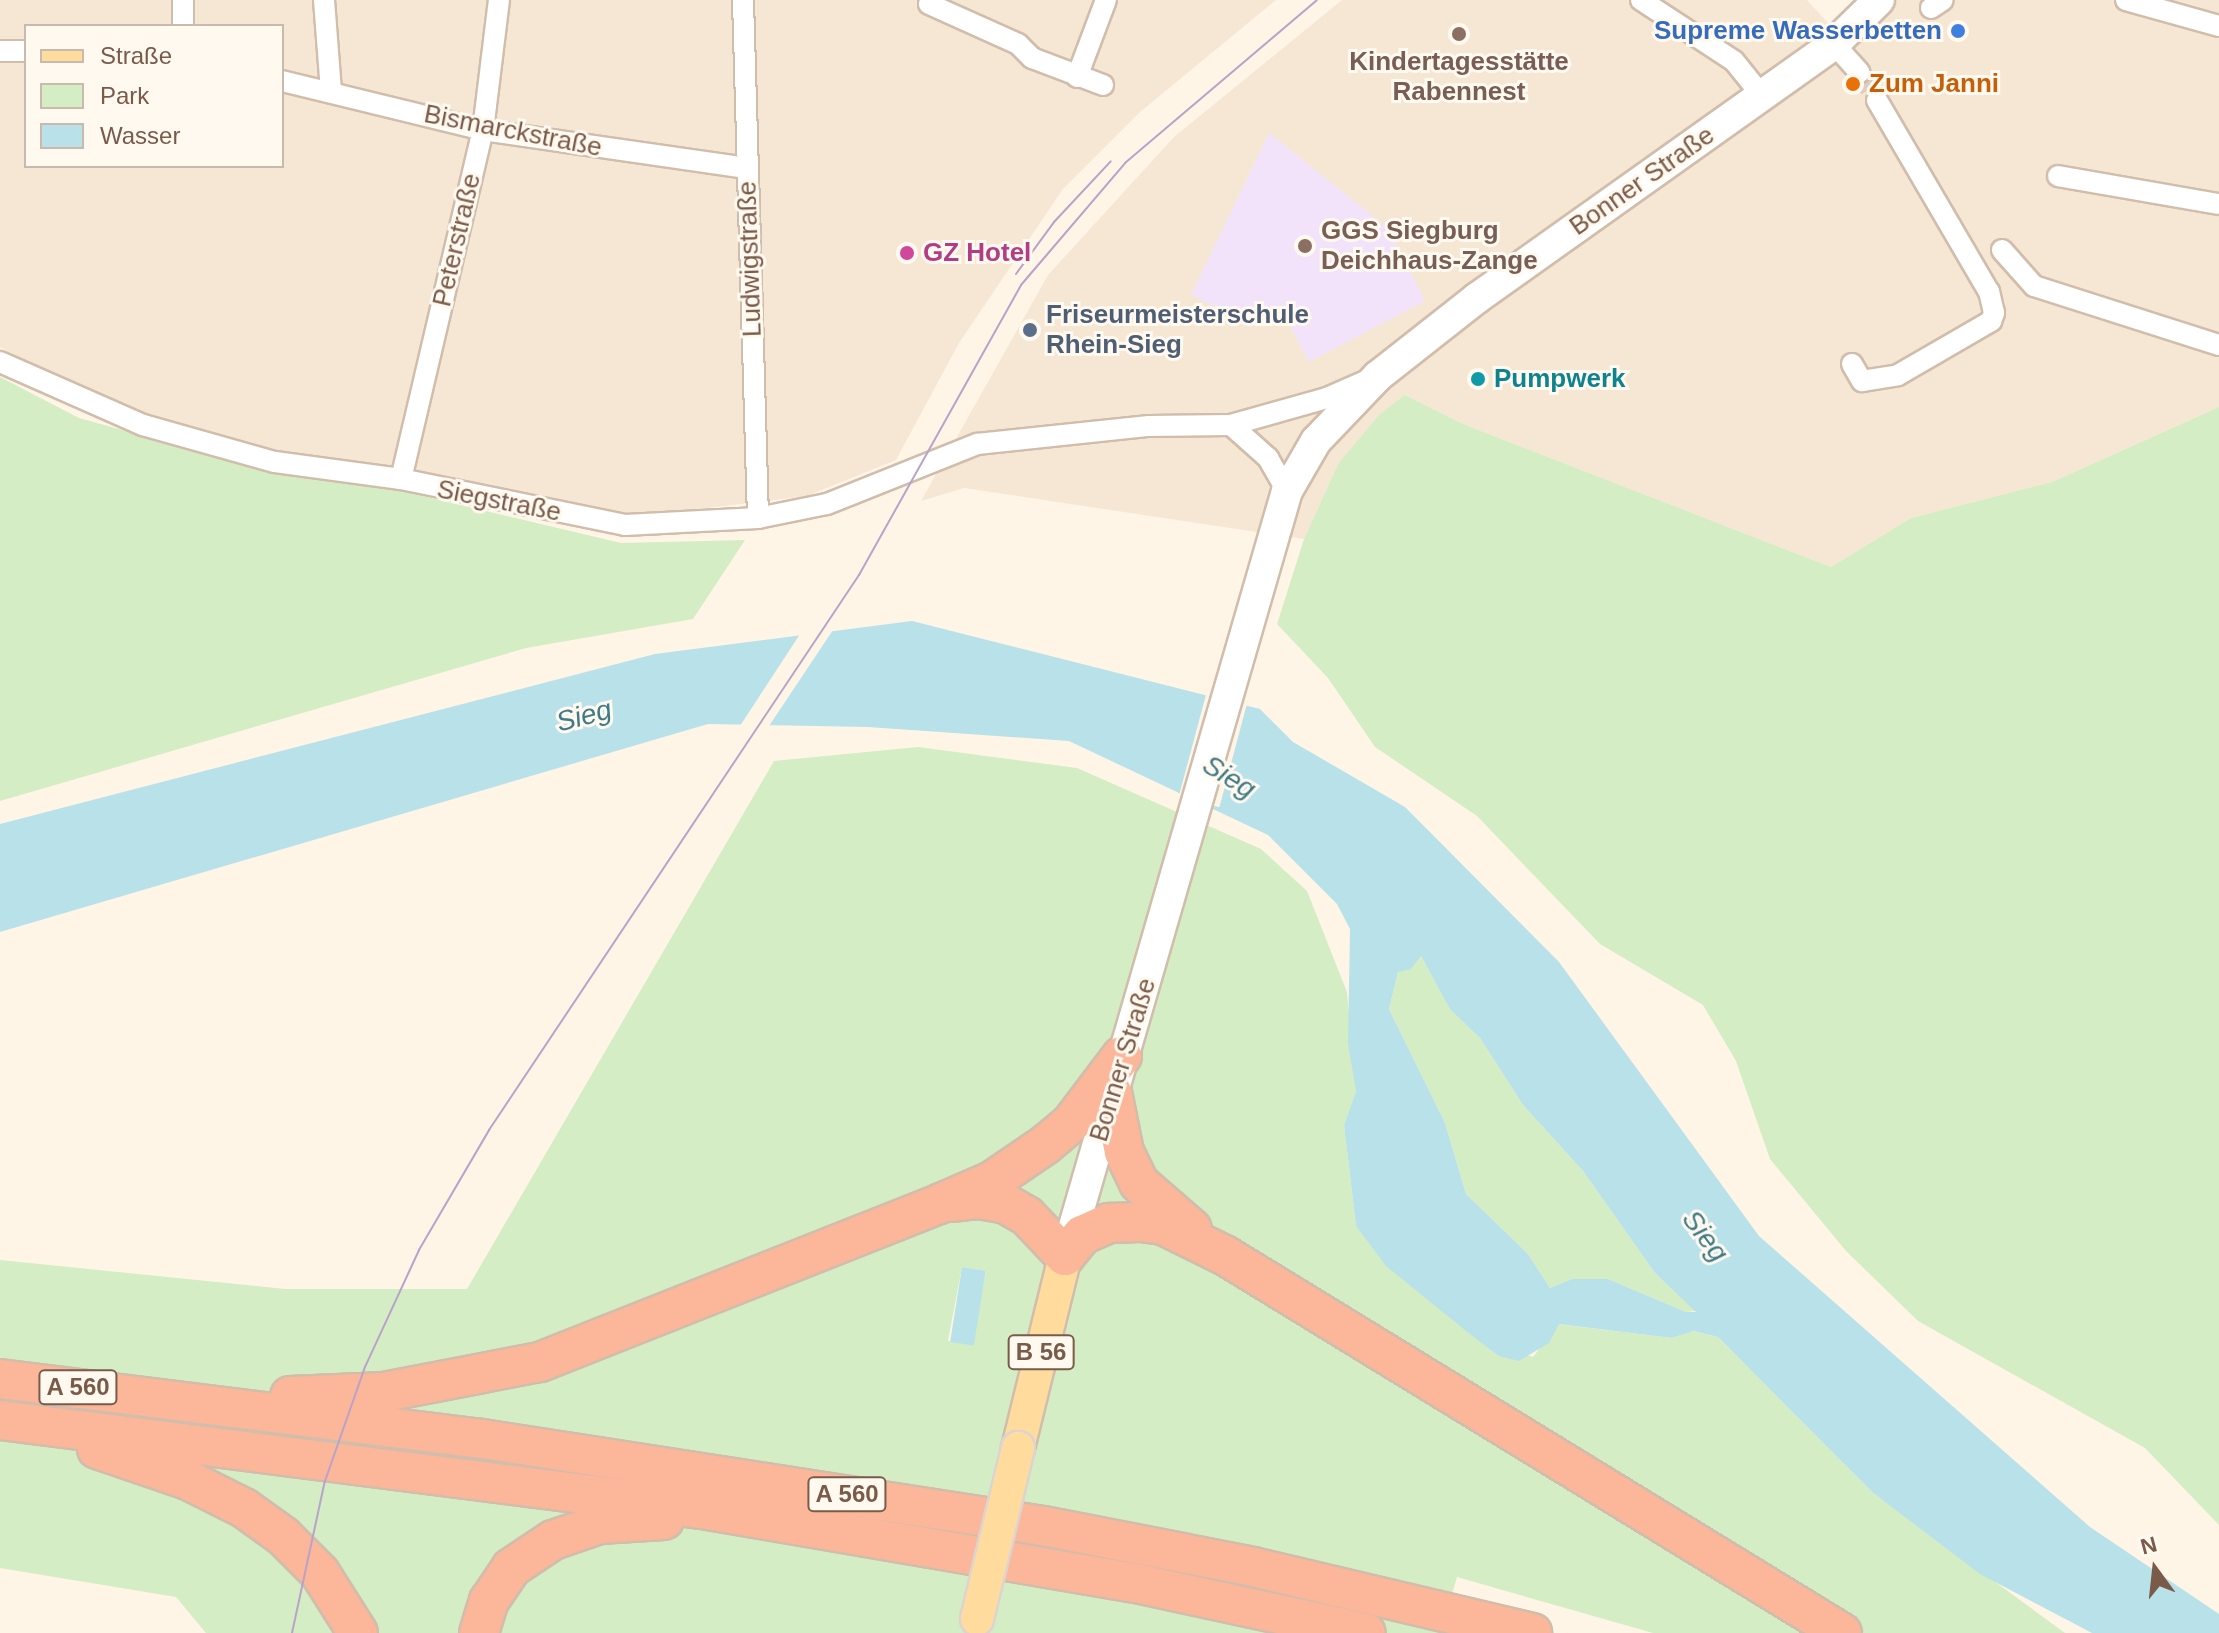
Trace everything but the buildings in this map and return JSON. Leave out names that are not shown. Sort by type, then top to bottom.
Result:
[{"type":"highway","points":[[156,1396],[384,1392],[540,1362],[939,1204],[1001,1175],[1072,1122],[1122,1056]]},
{"type":"highway","points":[[1112,1092],[1124,1152],[1139,1183],[1226,1256]]},
{"type":"highway","points":[[939,1204],[979,1199],[1006,1204],[1027,1216],[1065,1256],[1082,1235],[1109,1223],[1163,1225],[1226,1256],[1842,1633]]},
{"type":"highway","name":"A 560","points":[[0,1379],[492,1440],[1043,1526],[1253,1567],[1532,1633]]},
{"type":"highway","points":[[5,1421],[188,1480],[244,1508],[283,1536],[320,1573],[358,1633]]},
{"type":"highway","name":"A 560","points":[[5,1421],[381,1465],[702,1509],[1131,1582],[1366,1633]]},
{"type":"highway","points":[[479,1633],[489,1601],[511,1568],[553,1540],[600,1524],[654,1520],[837,1533]]},
{"type":"main road","name":"Bonner Straße","points":[[976,1626],[1065,1256],[1287,491],[1335,416],[1378,376],[1484,292],[1834,44],[1879,0]]},
{"type":"street","points":[[183,0],[183,24]]},
{"type":"street","points":[[324,0],[331,91]]},
{"type":"street","name":"Peterstraße","points":[[401,479],[483,130],[499,0]]},
{"type":"street","name":"Ludwigstraße","points":[[743,0],[758,518]]},
{"type":"street","points":[[1077,77],[1106,0]]},
{"type":"street","points":[[1641,0],[1734,61],[1762,96]]},
{"type":"street","points":[[2126,0],[2219,26]]},
{"type":"street","points":[[926,1],[1077,77],[1103,85]]},
{"type":"street","points":[[1834,44],[1859,72]]},
{"type":"street","points":[[0,51],[24,51]]},
{"type":"street","name":"Bismarckstraße","points":[[284,81],[483,130],[747,168]]},
{"type":"street","points":[[1852,364],[1862,381],[1898,375],[1991,321],[1994,313],[1989,292],[1877,100]]},
{"type":"street","points":[[2058,176],[2219,204]]},
{"type":"street","points":[[2002,250],[2034,286],[2219,345]]},
{"type":"street","name":"Siegstraße","points":[[0,362],[143,425],[275,462],[401,479],[625,525],[758,518],[827,504],[951,451],[1003,438],[1231,425]]},
{"type":"street","points":[[1231,425],[1327,398],[1378,376]]},
{"type":"street","points":[[1231,425],[1268,458],[1287,491]]},
{"type":"shaded area","points":[[0,0],[1276,0],[1140,112],[1063,189],[959,343],[896,460],[807,496],[641,516],[256,447],[124,412],[0,347]]},
{"type":"shaded area","points":[[1342,0],[1807,0],[1848,45],[1890,0],[2219,0],[2219,407],[2052,482],[1911,518],[1831,567],[1463,424],[1405,395],[1338,464],[1304,539],[964,488],[921,501],[1048,275],[1174,137]]},
{"type":"shaded area","name":"GGS Siegburg Deichhaus-Zange","points":[[1269,133],[1389,229],[1425,301],[1309,362],[1282,310],[1251,324],[1191,295]]},
{"type":"green space","points":[[0,377],[79,418],[248,465],[401,491],[621,543],[745,540],[693,619],[526,648],[0,801]]},
{"type":"green space","points":[[1405,395],[1463,424],[1831,567],[1911,518],[2052,482],[2219,407],[2219,1525],[2145,1448],[1918,1321],[1846,1251],[1770,1159],[1736,1061],[1703,1005],[1600,944],[1477,816],[1375,747],[1328,678],[1277,624],[1304,539],[1338,464],[1380,414]]},
{"type":"green space","points":[[918,747],[1077,768],[1261,849],[1307,891],[1347,992],[1356,1091],[1344,1125],[1356,1226],[1471,1335],[1533,1357],[1558,1324],[1672,1338],[1692,1331],[1718,1337],[1872,1492],[2065,1633],[1653,1633],[1457,1577],[1441,1633],[206,1633],[176,1597],[0,1568],[0,1260],[285,1289],[467,1289],[774,761]],"holes":[[[962,1267],[986,1271],[971,1345],[948,1341]]]},
{"type":"green space","points":[[1421,956],[1450,1008],[1480,1038],[1523,1105],[1583,1171],[1655,1273],[1696,1311],[1686,1312],[1608,1279],[1572,1279],[1550,1288],[1528,1254],[1466,1194],[1445,1123],[1389,1009],[1398,972]]},
{"type":"water","name":"Sieg","points":[[912,621],[1260,709],[1293,742],[1405,807],[1559,962],[1759,1236],[2090,1527],[2219,1614],[2219,1633],[2092,1633],[1980,1574],[1872,1492],[1718,1337],[1693,1331],[1672,1338],[1559,1324],[1549,1343],[1519,1361],[1499,1356],[1471,1335],[1386,1266],[1356,1226],[1344,1125],[1356,1091],[1348,1044],[1350,929],[1337,904],[1268,835],[1069,741],[868,727],[708,724],[0,932],[0,824],[655,654]],"holes":[[[1421,956],[1450,1009],[1480,1038],[1523,1105],[1583,1171],[1655,1273],[1696,1312],[1686,1312],[1608,1279],[1572,1279],[1550,1288],[1528,1254],[1466,1194],[1445,1123],[1389,1009],[1398,972],[1411,969]]]},
{"type":"water","points":[[962,1267],[986,1271],[974,1346],[950,1342]]},
{"type":"pier","points":[[835,627],[767,729],[738,729],[802,631]]},
{"type":"pier","points":[[1207,691],[1248,702],[1219,807],[1179,796]]},
{"type":"tunnel","points":[[1859,72],[1877,100]]},
{"type":"tram line","points":[[292,1633],[325,1481],[365,1367],[419,1250],[489,1130],[859,575],[1021,285],[1126,162],[1317,0]]},
{"type":"tram line","points":[[1016,274],[1054,222],[1111,161]]},
{"type":"place","name":"Supreme Wasserbetten","points":[[1958,31]]},
{"type":"place","name":"Kindertagesstätte Rabennest","points":[[1459,34]]},
{"type":"place","name":"Zum Janni","points":[[1853,84]]},
{"type":"place","name":"GGS Siegburg Deichhaus-Zange","points":[[1305,246]]},
{"type":"place","name":"GZ Hotel","points":[[907,253]]},
{"type":"place","name":"Friseurmeisterschule Rhein-Sieg","points":[[1030,330]]},
{"type":"place","name":"Pumpwerk","points":[[1478,379]]}]
